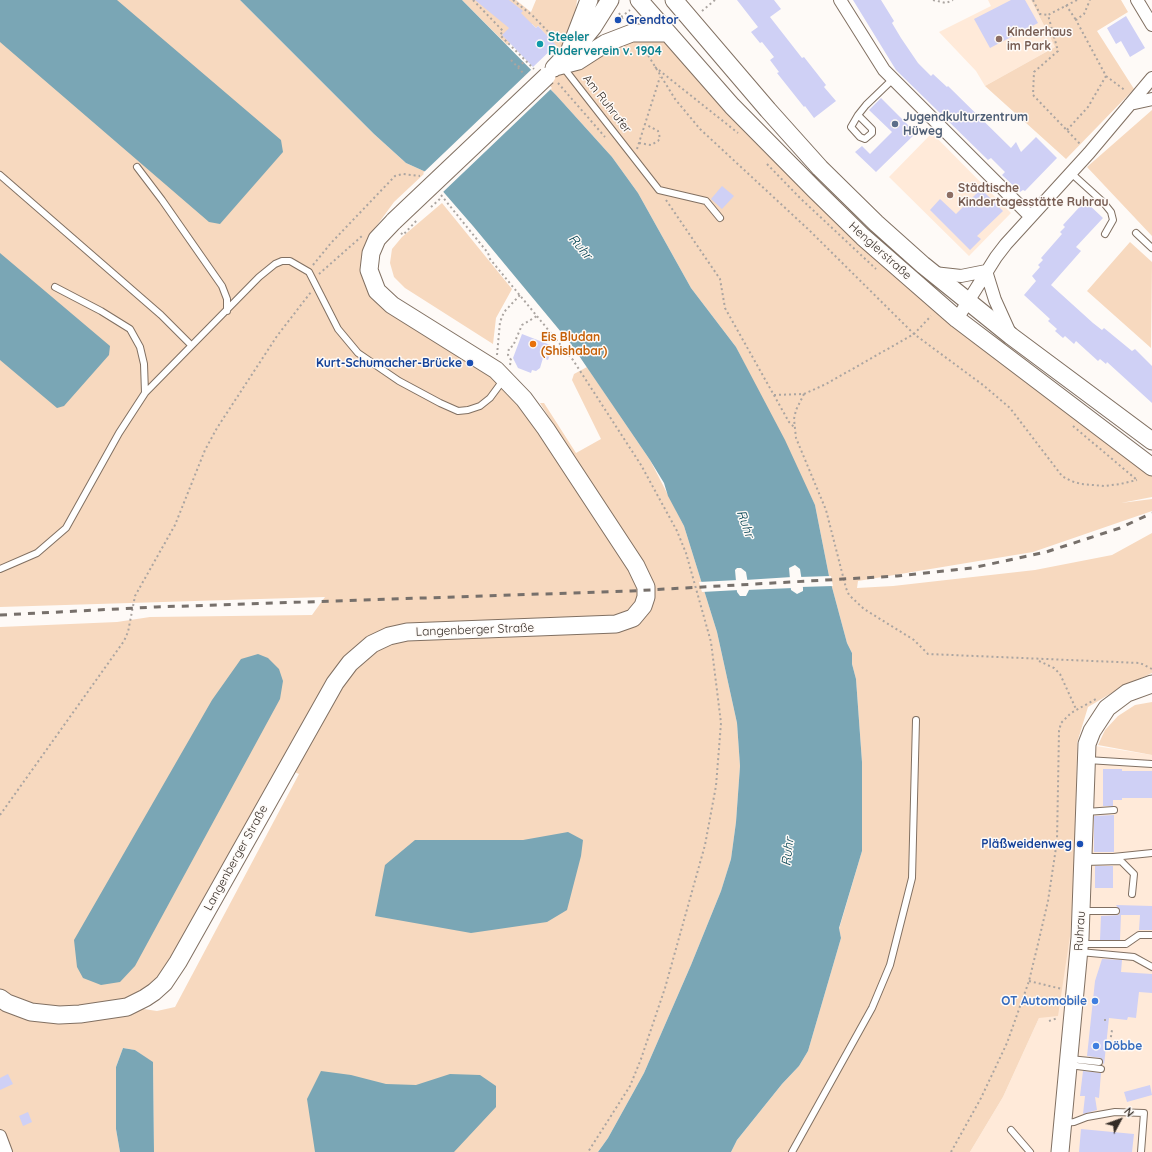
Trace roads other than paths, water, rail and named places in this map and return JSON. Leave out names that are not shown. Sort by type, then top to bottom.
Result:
[{"type":"main road","name":"Henglerstraße","points":[[639,0],[732,106],[814,190],[863,237],[957,318],[1150,465]]},
{"type":"main road","name":"Henglerstraße","points":[[674,0],[768,110],[820,168],[876,223],[934,273],[1012,336],[1152,441]]},
{"type":"main road","points":[[554,64],[585,5]]},
{"type":"main road","points":[[554,64],[574,51],[614,6]]},
{"type":"main road","points":[[554,64],[578,61],[606,44],[667,33]]},
{"type":"main road","name":"Langenberger Straße","points":[[0,998],[8,1003],[31,1012],[44,1014],[99,1012],[127,1007],[145,998],[164,983],[178,962],[335,683],[359,654],[377,641],[388,636],[407,632],[616,624],[630,619],[640,612],[646,600],[646,592],[643,579],[636,566],[546,429],[524,399],[500,374],[392,305],[377,291],[369,270],[371,253],[377,239],[396,226],[554,64]]},
{"type":"main road","name":"Ruhrau","points":[[1060,1152],[1079,948],[1084,860],[1086,760],[1089,737],[1107,708],[1127,694],[1152,684]]},
{"type":"main road","points":[[1103,714],[1115,707],[1152,696]]},
{"type":"street","points":[[840,0],[884,70],[1030,216]]},
{"type":"street","points":[[1137,0],[1152,25]]},
{"type":"street","points":[[957,318],[969,302],[986,271],[1006,244],[1089,153],[1151,80]]},
{"type":"street","points":[[1132,101],[1152,99]]},
{"type":"street","points":[[934,273],[961,276],[986,271]]},
{"type":"street","points":[[986,271],[995,300],[1012,336]]},
{"type":"street","points":[[0,1136],[6,1152]]},
{"type":"lane","name":"Am Ruhrufer","points":[[554,64],[635,157],[646,176],[659,190],[706,201],[720,218]]},
{"type":"lane","points":[[858,115],[893,79]]},
{"type":"lane","points":[[137,166],[222,286],[227,299],[227,310]]},
{"type":"lane","points":[[1070,173],[1103,202],[1110,212],[1113,220],[1111,227],[1105,234]]},
{"type":"lane","points":[[0,175],[161,315],[191,345]]},
{"type":"lane","points":[[1136,234],[1152,248]]},
{"type":"lane","points":[[0,569],[37,553],[66,528],[119,433],[145,393],[259,277],[275,264],[290,261],[309,272],[338,329],[358,353],[399,381],[440,403],[458,411],[468,410],[480,406],[490,398],[500,374]]},
{"type":"lane","points":[[55,287],[101,311],[130,329],[140,347],[144,364],[145,393]]},
{"type":"lane","points":[[792,1152],[872,1008],[890,965],[912,878],[916,720]]},
{"type":"lane","points":[[1086,760],[1152,764]]},
{"type":"lane","points":[[1085,812],[1114,810]]},
{"type":"lane","points":[[1084,860],[1152,853]]},
{"type":"lane","points":[[1084,860],[1121,861],[1134,874],[1132,894]]},
{"type":"lane","points":[[1081,911],[1116,911]]},
{"type":"lane","points":[[1079,948],[1126,944],[1139,935],[1152,935]]},
{"type":"lane","points":[[1079,948],[1134,957],[1152,967]]},
{"type":"lane","points":[[1068,1062],[1099,1062]]},
{"type":"lane","points":[[1068,1062],[1101,1069]]},
{"type":"lane","points":[[1063,1123],[1074,1122],[1087,1117],[1115,1112],[1144,1113],[1141,1152]]},
{"type":"lane","points":[[1012,1130],[1030,1152]]},
{"type":"water","points":[[0,0],[117,0],[281,140],[283,152],[220,224],[209,222],[0,42]]},
{"type":"water","name":"Ruhr","points":[[240,0],[462,0],[556,95],[612,157],[638,193],[691,288],[736,347],[785,440],[815,505],[829,576],[847,643],[852,653],[852,664],[856,679],[862,762],[862,851],[839,928],[841,938],[808,1051],[799,1066],[782,1084],[737,1140],[731,1152],[598,1152],[608,1138],[644,1073],[691,965],[721,891],[731,859],[736,822],[740,766],[737,723],[717,632],[684,526],[668,496],[664,483],[650,460],[571,344],[426,172],[406,163],[374,134]],"holes":[[[795,565],[800,569],[803,588],[803,591],[797,594],[791,590],[789,568]],[[737,568],[741,568],[746,572],[749,590],[746,596],[740,596],[737,592],[735,570]]]},
{"type":"water","points":[[0,253],[110,346],[109,355],[64,406],[57,408],[0,360]]},
{"type":"water","points":[[258,654],[268,658],[279,669],[283,681],[280,699],[135,966],[120,982],[101,985],[83,978],[77,967],[74,940],[212,700],[241,659]]},
{"type":"water","points":[[568,832],[583,840],[581,856],[567,910],[547,922],[471,933],[375,916],[385,865],[415,840],[523,840]]},
{"type":"water","points":[[123,1048],[135,1050],[153,1062],[154,1152],[120,1152],[116,1129],[116,1067]]},
{"type":"water","points":[[321,1071],[351,1075],[386,1084],[416,1085],[450,1074],[480,1075],[496,1086],[496,1107],[454,1152],[315,1152],[307,1099]]},
{"type":"railway","points":[[0,615],[156,607],[631,591],[897,576],[972,568],[1046,552],[1120,528],[1152,513]]},
{"type":"place","name":"Grendtor","points":[[618,20]]},
{"type":"place","name":"Kinderhaus im Park","points":[[999,39]]},
{"type":"place","name":"Steeler Ruderverein v. 1904","points":[[540,44]]},
{"type":"place","name":"Jugendkulturzentrum Hüweg","points":[[895,124]]},
{"type":"place","name":"Städtische Kindertagesstätte Ruhrau","points":[[950,195]]},
{"type":"place","name":"Eis Bludan (Shishabar)","points":[[533,344]]},
{"type":"place","name":"Kurt-Schumacher-Brücke","points":[[470,363]]},
{"type":"place","name":"Pläßweidenweg","points":[[1080,844]]},
{"type":"place","name":"OT Automobile","points":[[1095,1001]]},
{"type":"place","name":"Döbbe","points":[[1096,1046]]}]
